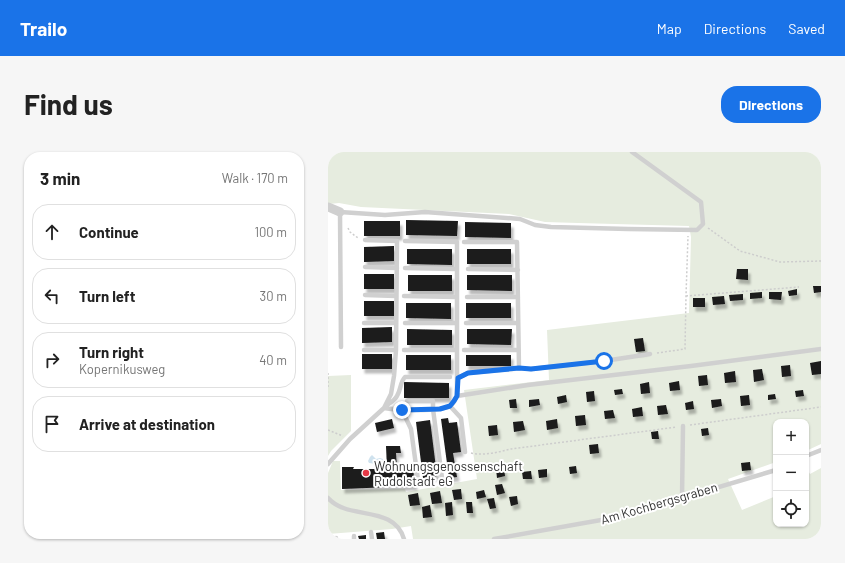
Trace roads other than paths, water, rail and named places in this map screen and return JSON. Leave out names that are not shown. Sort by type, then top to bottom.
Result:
[{"type":"street","points":[[328,207],[340,212]]},
{"type":"lane","points":[[342,347],[340,212],[386,215],[425,212],[520,220],[536,225],[551,226],[697,230],[703,224],[702,202],[632,152]]},
{"type":"lane","points":[[365,240],[397,241],[396,350],[394,376],[392,394],[384,408]]},
{"type":"lane","points":[[384,408],[402,410],[440,409],[450,406],[457,396],[456,242],[405,241]]},
{"type":"lane","points":[[464,242],[518,242],[519,368]]},
{"type":"lane","points":[[365,267],[397,268]]},
{"type":"lane","points":[[405,268],[457,269]]},
{"type":"lane","points":[[468,269],[518,270]]},
{"type":"lane","points":[[365,295],[396,296]]},
{"type":"lane","points":[[404,296],[457,297]]},
{"type":"lane","points":[[467,297],[518,297]]},
{"type":"lane","points":[[364,323],[396,323]]},
{"type":"lane","points":[[405,323],[457,324]]},
{"type":"lane","points":[[466,323],[518,323]]},
{"type":"lane","points":[[457,396],[528,385],[821,349]]},
{"type":"lane","points":[[364,350],[396,350]]},
{"type":"lane","points":[[404,350],[457,350]]},
{"type":"lane","points":[[464,350],[518,350]]},
{"type":"lane","points":[[458,378],[468,373],[519,368],[531,369],[650,354]]},
{"type":"lane","points":[[328,464],[350,439],[396,398],[402,380],[405,377],[450,377]]},
{"type":"lane","points":[[407,401],[433,401],[442,478]]},
{"type":"lane","points":[[450,406],[461,418],[465,452]]},
{"type":"lane","points":[[402,410],[411,429],[418,480]]},
{"type":"lane","points":[[682,498],[683,426]]},
{"type":"lane","points":[[808,455],[821,450]]},
{"type":"lane","name":"Am Kochbergsgraben","points":[[494,539],[618,517],[773,471]]},
{"type":"lane","points":[[328,498],[338,506],[386,519],[396,525],[402,532],[404,539]]},
{"type":"lane","points":[[371,532],[372,539]]},
{"type":"water","points":[[372,455],[376,459],[383,459],[384,462],[382,466],[369,463],[368,461]]},
{"type":"place","name":"Wohnungsgenossenschaft Rudolstadt eG","points":[[366,473]]}]
